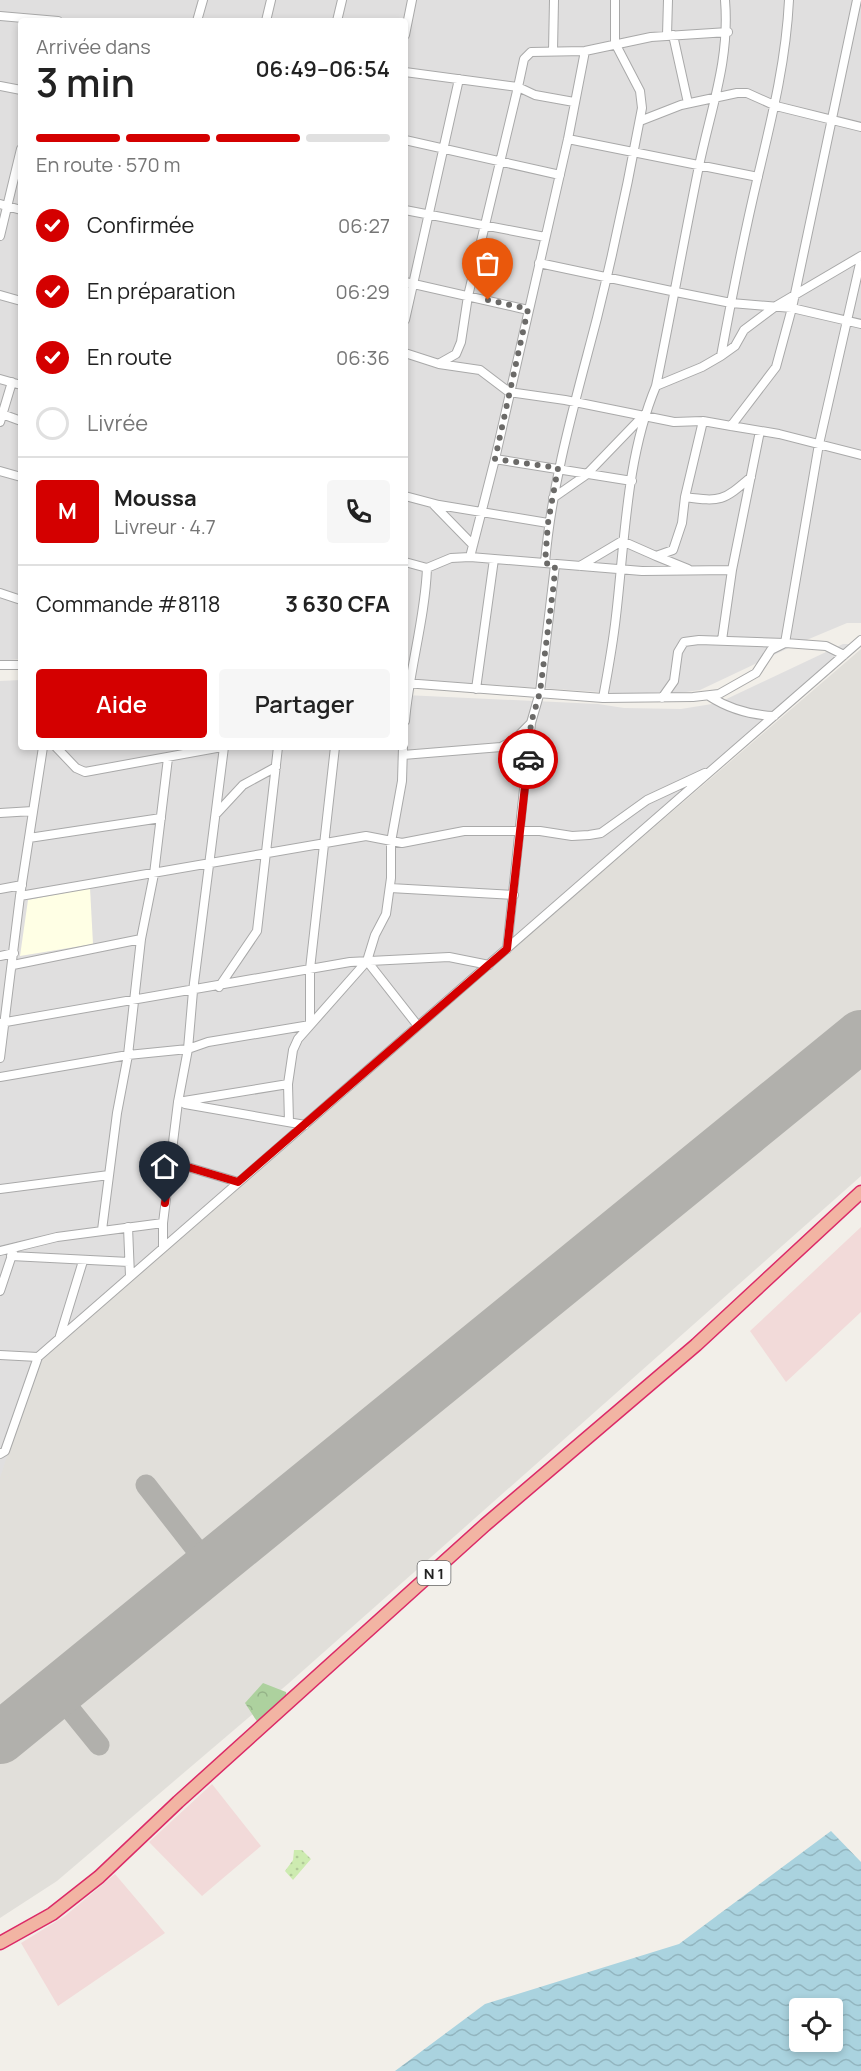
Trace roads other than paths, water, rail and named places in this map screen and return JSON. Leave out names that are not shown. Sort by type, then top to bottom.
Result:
[{"type":"highway","name":"N 1","points":[[0,1942],[52,1914],[99,1877],[178,1802],[485,1525],[696,1345],[861,1192]]},
{"type":"street","points":[[198,18],[203,0]]},
{"type":"street","points":[[267,18],[272,0]]},
{"type":"street","points":[[339,18],[342,0]]},
{"type":"street","points":[[408,20],[412,0]]},
{"type":"street","points":[[554,0],[554,51]]},
{"type":"street","points":[[545,563],[548,523],[558,468],[607,278],[642,108],[640,91],[615,43],[615,0]]},
{"type":"street","points":[[668,0],[670,35],[688,103]]},
{"type":"street","points":[[603,698],[622,541],[644,416],[656,386],[699,164],[717,97],[728,32],[725,0]]},
{"type":"street","points":[[721,356],[758,177],[776,106],[787,38],[789,0]]},
{"type":"street","points":[[731,426],[776,367],[795,295],[856,0]]},
{"type":"street","points":[[0,16],[23,18]]},
{"type":"street","points":[[439,364],[456,354],[461,342],[468,296],[487,226],[526,54],[585,51],[615,43],[670,35],[728,32]]},
{"type":"street","points":[[470,557],[495,459],[568,139],[585,51]]},
{"type":"street","points":[[408,72],[518,87],[535,95],[574,102]]},
{"type":"street","points":[[459,80],[429,215],[409,282],[528,309]]},
{"type":"street","points":[[0,86],[18,89]]},
{"type":"street","points":[[640,121],[688,103],[747,93],[776,106],[861,127]]},
{"type":"street","points":[[568,139],[758,177]]},
{"type":"street","points":[[408,141],[560,174]]},
{"type":"street","points":[[0,236],[4,205],[18,159]]},
{"type":"street","points":[[408,211],[545,237]]},
{"type":"street","points":[[656,386],[702,367],[721,356],[735,346],[744,330],[776,306],[861,258]]},
{"type":"street","points":[[785,643],[819,444],[861,258]]},
{"type":"street","points":[[539,263],[731,303],[792,308],[861,324]]},
{"type":"street","points":[[0,295],[18,300]]},
{"type":"street","points":[[408,354],[439,364],[480,370],[509,392],[674,422],[703,421],[760,431],[861,454]]},
{"type":"street","points":[[0,379],[18,384]]},
{"type":"street","points":[[12,382],[1,418],[18,420]]},
{"type":"street","points":[[553,498],[585,475],[644,416]]},
{"type":"street","points":[[656,556],[673,550],[682,523],[685,497],[703,421]]},
{"type":"street","points":[[722,640],[732,570],[760,431]]},
{"type":"street","points":[[495,459],[632,481]]},
{"type":"street","points":[[0,471],[18,476]]},
{"type":"street","points":[[685,497],[716,501],[733,492],[751,477]]},
{"type":"street","points":[[408,497],[433,504],[548,523]]},
{"type":"street","points":[[433,504],[473,545]]},
{"type":"street","points":[[622,541],[692,571]]},
{"type":"street","points":[[579,567],[622,541]]},
{"type":"street","points":[[408,563],[427,568],[442,560],[470,557],[620,570],[732,570]]},
{"type":"street","points":[[476,689],[494,559]]},
{"type":"street","points":[[507,949],[531,723],[540,692],[555,565]]},
{"type":"street","points":[[408,675],[422,616],[427,568]]},
{"type":"street","points":[[0,593],[18,599]]},
{"type":"street","points":[[662,698],[674,681],[678,652],[684,642],[722,640],[826,646],[844,655]]},
{"type":"street","points":[[0,1454],[5,1451],[38,1357],[861,640]]},
{"type":"street","points":[[408,683],[603,698],[709,696],[756,673],[771,650],[785,643]]},
{"type":"street","points":[[0,665],[18,665]]},
{"type":"street","points":[[709,696],[721,704],[749,713],[774,716]]},
{"type":"street","points":[[289,1122],[288,1084],[293,1050],[310,1025],[367,961],[375,935],[386,914],[390,888],[391,842],[398,806],[403,751],[501,747],[514,740],[531,723]]},
{"type":"street","points":[[0,1058],[2,1023],[13,965],[20,896],[43,750]]},
{"type":"street","points":[[59,750],[76,768],[85,772],[208,750]]},
{"type":"street","points":[[163,1247],[163,1223],[178,1102],[188,1049],[223,750]]},
{"type":"street","points":[[219,987],[257,931],[278,750]]},
{"type":"street","points":[[310,1025],[310,969],[335,750]]},
{"type":"street","points":[[102,1230],[129,1055],[141,939],[154,874],[168,758]]},
{"type":"street","points":[[216,814],[243,785],[276,767]]},
{"type":"street","points":[[20,896],[211,865],[366,836],[391,842],[420,841],[464,831],[540,831],[572,836],[602,833],[647,800],[714,769]]},
{"type":"street","points":[[0,813],[33,811]]},
{"type":"street","points":[[29,838],[161,818]]},
{"type":"street","points":[[0,889],[22,885]]},
{"type":"street","points":[[390,888],[514,896]]},
{"type":"street","points":[[13,965],[141,939]]},
{"type":"street","points":[[0,956],[14,953]]},
{"type":"street","points":[[2,1023],[367,961],[449,957],[489,965]]},
{"type":"street","points":[[367,961],[418,1026]]},
{"type":"street","points":[[0,1077],[129,1055],[188,1049],[208,1042],[310,1025]]},
{"type":"street","points":[[178,1102],[288,1084]]},
{"type":"street","points":[[178,1102],[305,1125]]},
{"type":"street","points":[[171,1162],[238,1182]]},
{"type":"street","points":[[0,1189],[109,1174]]},
{"type":"street","points":[[13,1252],[57,1238],[163,1223]]},
{"type":"street","points":[[128,1227],[130,1276]]},
{"type":"street","points":[[0,1251],[83,1261],[129,1262]]},
{"type":"street","points":[[0,1291],[13,1252]]},
{"type":"street","points":[[59,1338],[83,1261]]},
{"type":"street","points":[[0,1355],[38,1357]]},
{"type":"water","points":[[831,1831],[861,1862],[861,2071],[395,2071],[485,2004],[679,1944]]}]
